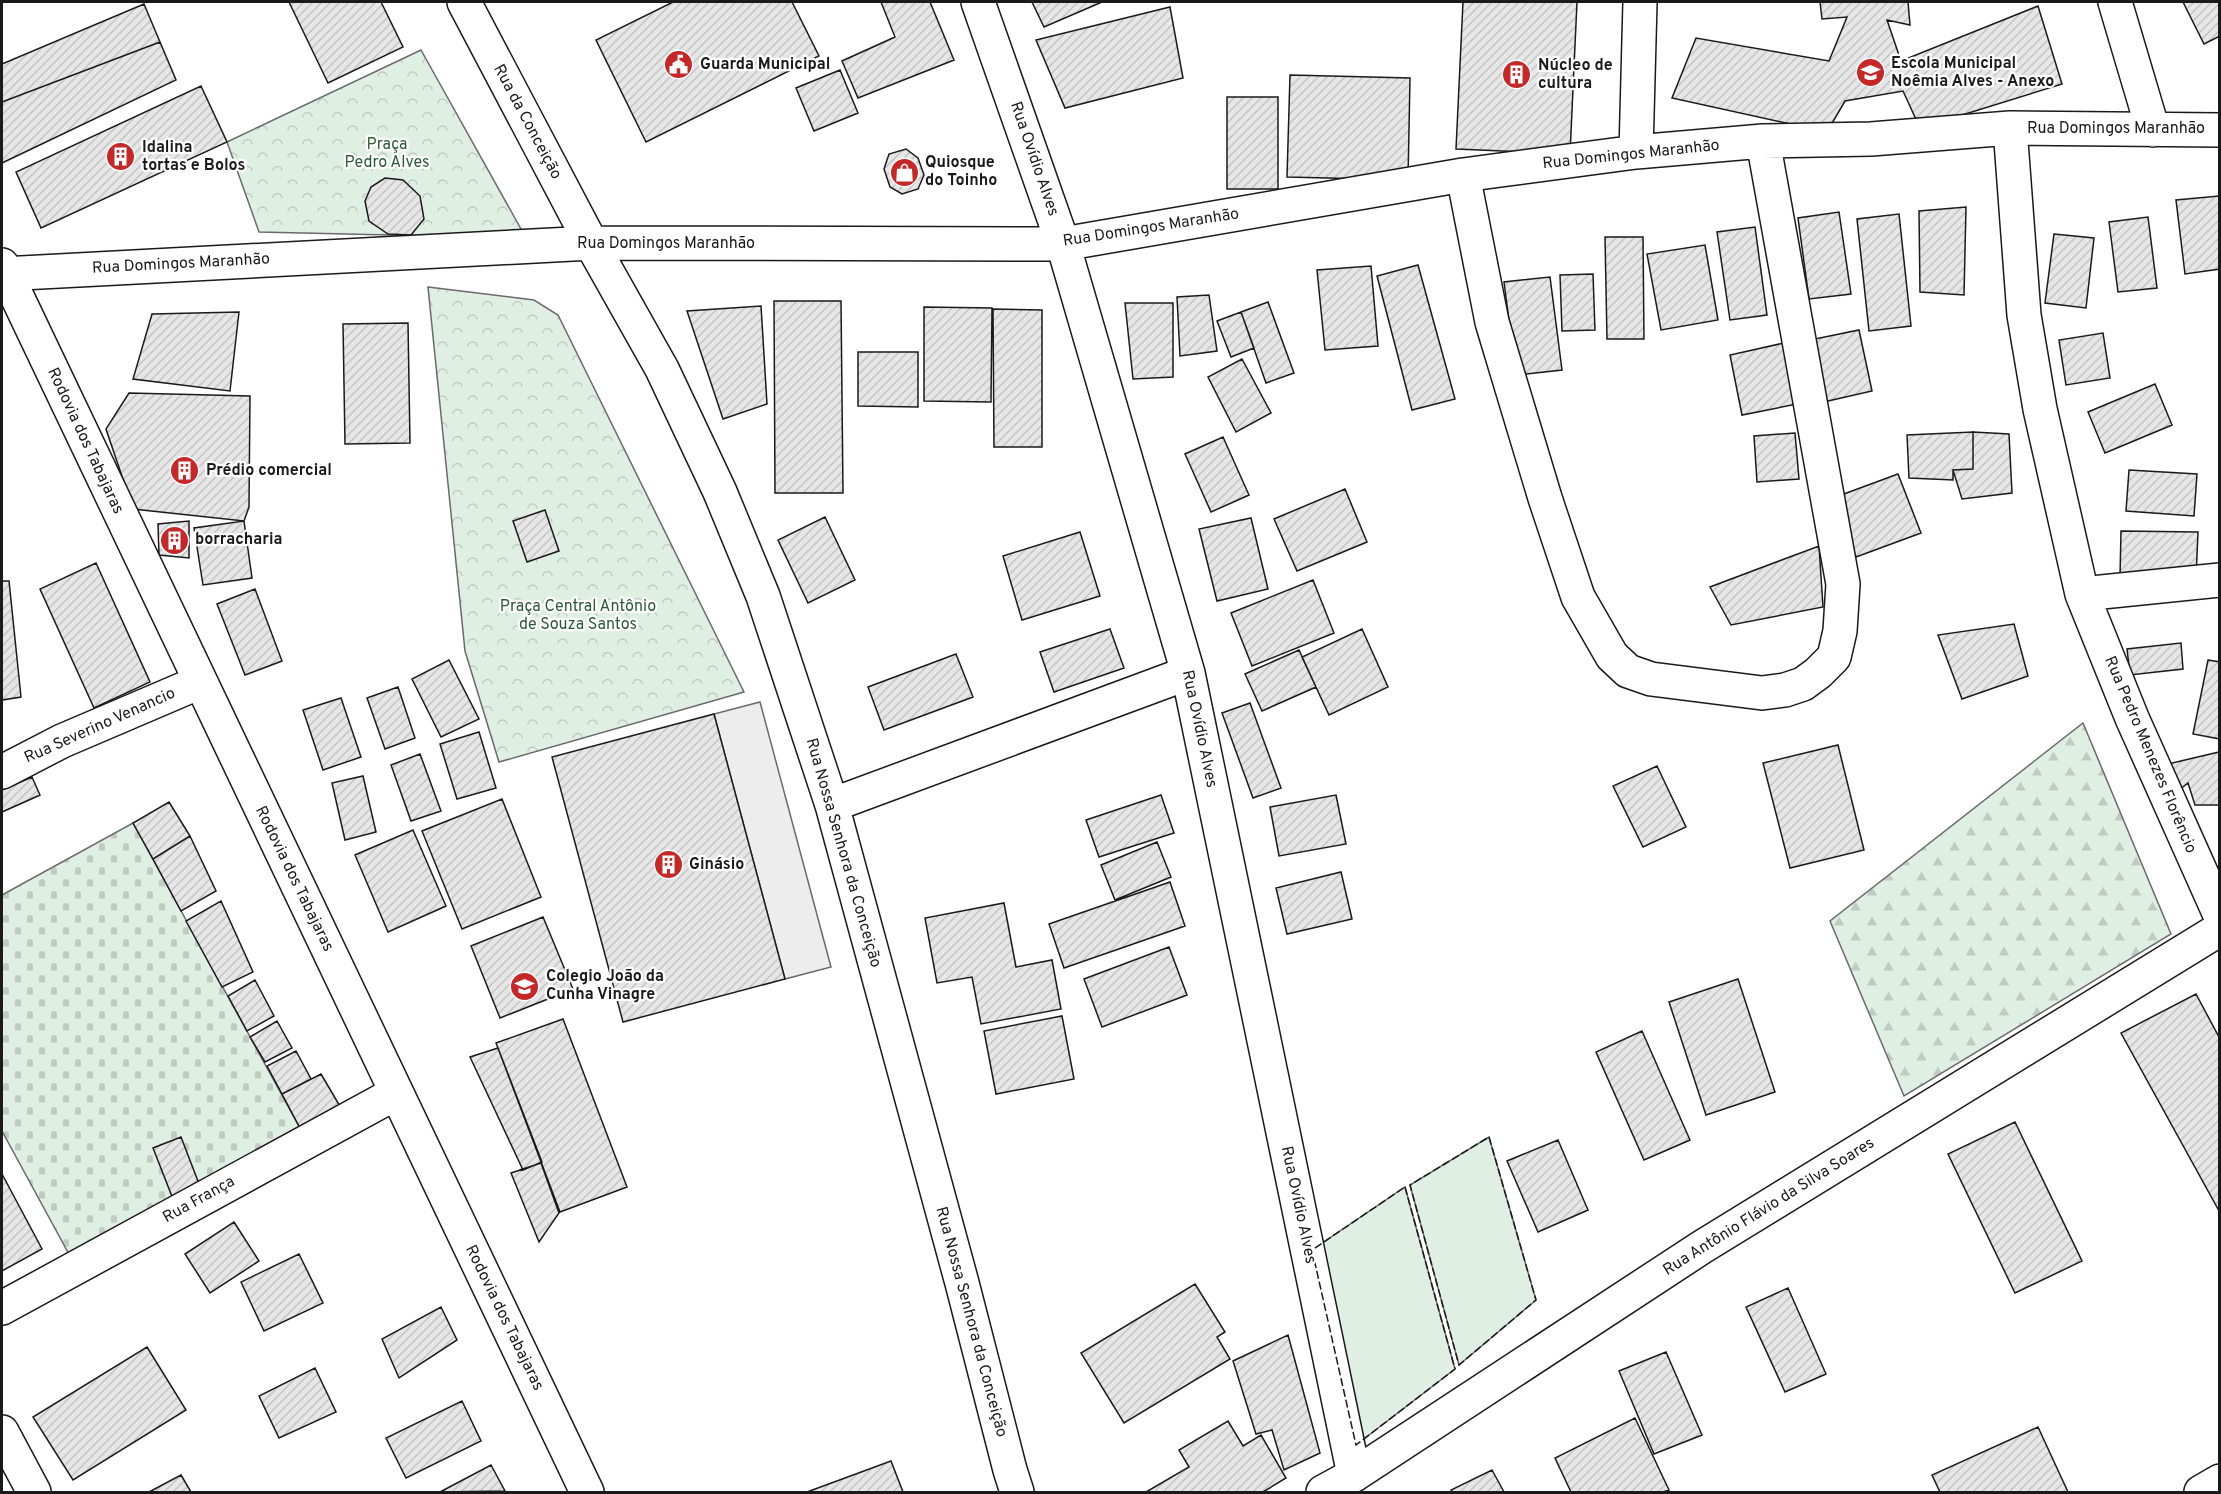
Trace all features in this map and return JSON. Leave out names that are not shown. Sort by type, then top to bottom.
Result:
[{"type":"street","name":"Rua da Conceição","points":[[464,2],[591,243]]},
{"type":"street","name":"Rua Ovídio Alves","points":[[978,2],[1063,244],[1188,672],[1354,1475]]},
{"type":"street","points":[[1636,152],[1640,2]]},
{"type":"street","points":[[2115,2],[2153,130]]},
{"type":"street","name":"Rua Domingos Maranhão","points":[[3,271],[591,243],[1063,244],[1462,175],[1636,152],[1763,141],[1872,139],[2010,128],[2220,130]]},
{"type":"street","name":"Rua Pedro Menezes Florêncio","points":[[2010,128],[2024,315],[2040,409],[2082,594],[2132,718],[2220,915]]},
{"type":"street","points":[[1462,175],[1492,322],[1545,498],[1578,597],[1612,656],[1628,671],[1651,679],[1762,693],[1785,690],[1803,684],[1834,657],[1840,631],[1843,584],[1763,141]]},
{"type":"street","name":"Rua Nossa Senhora da Conceição","points":[[591,243],[662,369],[720,492],[764,596],[832,805],[1017,1492]]},
{"type":"street","name":"Rodovia dos Tabajaras","points":[[3,271],[587,1492]]},
{"type":"street","points":[[2082,594],[2220,580]]},
{"type":"street","points":[[832,805],[1188,672]]},
{"type":"street","name":"Rua Severino Venancio","points":[[2,771],[62,741],[200,682]]},
{"type":"street","name":"Rua Antônio Flávio da Silva Soares","points":[[1323,1492],[1354,1475],[1702,1247],[2220,929]]},
{"type":"street","name":"Rua França","points":[[2,1308],[396,1093]]},
{"type":"street","points":[[2,1432],[34,1492]]},
{"type":"street","points":[[2200,1492],[2220,1480]]},
{"type":"green space","name":"Praça Pedro Alves","points":[[421,50],[526,238],[259,232],[227,142]]},
{"type":"green space","name":"Praça Central Antônio de Souza Santos","points":[[428,287],[534,300],[558,315],[744,692],[499,762],[465,651]]},
{"type":"green space","points":[[2083,723],[2171,934],[1904,1096],[1830,921]]},
{"type":"green space","points":[[133,823],[301,1130],[70,1256],[2,1131],[2,895]]},
{"type":"green space","points":[[1489,1137],[1536,1300],[1459,1365],[1410,1185]]},
{"type":"green space","points":[[1405,1187],[1455,1369],[1356,1445],[1312,1250]]},
{"type":"shaded area","points":[[760,702],[831,967],[785,979],[714,714]]},
{"type":"building","points":[[289,2],[381,2],[403,47],[328,83]]},
{"type":"building","name":"Guarda Municipal","points":[[673,2],[792,2],[819,56],[646,142],[596,40]]},
{"type":"building","points":[[881,2],[930,2],[954,60],[858,98],[842,61],[895,37]]},
{"type":"building","points":[[1032,2],[1102,2],[1044,27]]},
{"type":"building","name":"Núcleo de cultura","points":[[1463,2],[1577,2],[1570,154],[1456,149]]},
{"type":"building","name":"Escola Municipal Noêmia Alves - Anexo","points":[[1820,2],[1908,2],[1910,25],[1887,20],[1901,61],[2038,6],[2062,84],[1920,128],[1903,91],[1845,101],[1827,132],[1672,98],[1696,38],[1829,61],[1847,17],[1822,19]]},
{"type":"building","points":[[2183,2],[2220,2],[2220,36],[2204,44]]},
{"type":"building","points":[[144,4],[160,42],[2,102],[2,64]]},
{"type":"building","points":[[1170,7],[1183,78],[1065,108],[1036,40]]},
{"type":"building","points":[[160,42],[176,80],[2,163],[2,102]]},
{"type":"building","points":[[840,70],[858,113],[814,131],[796,88]]},
{"type":"building","points":[[1290,75],[1410,78],[1408,180],[1287,177]]},
{"type":"building","name":"Idalina tortas e Bolos","points":[[201,86],[227,142],[41,228],[16,172]]},
{"type":"building","points":[[1227,97],[1278,97],[1278,189],[1227,189]]},
{"type":"building","name":"Quiosque do Toinho","points":[[906,149],[918,158],[924,175],[918,189],[902,194],[890,187],[884,169],[889,154]]},
{"type":"building","points":[[385,178],[403,180],[420,196],[424,219],[411,235],[388,234],[369,221],[365,201],[371,187]]},
{"type":"building","points":[[2219,196],[2220,269],[2185,274],[2176,200]]},
{"type":"building","points":[[1966,207],[1964,295],[1920,292],[1919,211]]},
{"type":"building","points":[[1839,212],[1851,294],[1809,299],[1798,218]]},
{"type":"building","points":[[1899,214],[1911,326],[1869,331],[1857,219]]},
{"type":"building","points":[[2148,217],[2157,288],[2118,292],[2109,222]]},
{"type":"building","points":[[1755,227],[1767,315],[1730,320],[1717,232]]},
{"type":"building","points":[[2054,234],[2094,238],[2086,308],[2045,303]]},
{"type":"building","points":[[1605,237],[1643,237],[1644,339],[1607,339]]},
{"type":"building","points":[[1705,245],[1718,320],[1661,330],[1647,254]]},
{"type":"building","points":[[1418,265],[1455,399],[1412,410],[1377,276]]},
{"type":"building","points":[[1371,266],[1378,346],[1325,350],[1317,270]]},
{"type":"building","points":[[1593,274],[1595,330],[1562,331],[1560,275]]},
{"type":"building","points":[[1550,277],[1562,370],[1516,375],[1504,282]]},
{"type":"building","points":[[1209,295],[1217,351],[1180,356],[1177,297]]},
{"type":"building","points":[[774,301],[841,301],[843,493],[775,493]]},
{"type":"building","points":[[1268,302],[1294,373],[1266,383],[1241,312]]},
{"type":"building","points":[[1125,303],[1173,303],[1173,377],[1133,379]]},
{"type":"building","points":[[761,306],[767,404],[723,419],[687,311]]},
{"type":"building","points":[[924,307],[992,308],[991,402],[924,401]]},
{"type":"building","points":[[993,309],[1042,310],[1042,447],[994,447]]},
{"type":"building","points":[[239,312],[230,391],[133,379],[152,314]]},
{"type":"building","points":[[1241,312],[1254,348],[1231,357],[1217,321]]},
{"type":"building","points":[[408,323],[410,443],[345,444],[343,324]]},
{"type":"building","points":[[1859,330],[1872,391],[1819,403],[1805,341]]},
{"type":"building","points":[[2103,333],[2110,378],[2066,385],[2059,340]]},
{"type":"building","points":[[1784,343],[1797,404],[1742,415],[1730,355]]},
{"type":"building","points":[[858,352],[918,352],[918,407],[858,406]]},
{"type":"building","points":[[1242,359],[1271,413],[1236,432],[1208,377]]},
{"type":"building","points":[[2155,384],[2172,425],[2105,453],[2088,412]]},
{"type":"building","name":"Prédio comercial","points":[[129,393],[250,396],[249,507],[244,521],[133,509],[106,429]]},
{"type":"building","points":[[1973,432],[1973,469],[1953,470],[1953,480],[1909,478],[1907,435]]},
{"type":"building","points":[[1973,432],[2009,434],[2012,493],[1962,499],[1953,470],[1973,469]]},
{"type":"building","points":[[1795,433],[1799,479],[1757,482],[1754,436]]},
{"type":"building","points":[[1223,437],[1249,495],[1211,512],[1185,454]]},
{"type":"building","points":[[2129,470],[2197,474],[2194,516],[2126,511]]},
{"type":"building","points":[[1898,474],[1921,533],[1856,557],[1833,498]]},
{"type":"building","points":[[1345,489],[1367,542],[1297,571],[1274,519]]},
{"type":"building","points":[[545,510],[559,551],[527,562],[513,521]]},
{"type":"building","points":[[825,517],[855,580],[808,603],[778,540]]},
{"type":"building","points":[[1251,518],[1268,589],[1217,601],[1199,529]]},
{"type":"building","name":"borracharia","points":[[189,521],[189,558],[159,555],[158,524]]},
{"type":"building","points":[[244,521],[252,578],[203,585],[194,528]]},
{"type":"building","points":[[2121,531],[2198,532],[2196,578],[2120,577]]},
{"type":"building","points":[[1080,532],[1100,596],[1022,620],[1003,556]]},
{"type":"building","points":[[1819,546],[1823,607],[1731,625],[1710,587]]},
{"type":"building","points":[[96,563],[150,682],[94,708],[40,589]]},
{"type":"building","points":[[1313,580],[1334,633],[1252,666],[1231,613]]},
{"type":"building","points":[[2,581],[9,581],[21,697],[2,700]]},
{"type":"building","points":[[255,589],[282,661],[245,675],[217,604]]},
{"type":"building","points":[[2014,624],[2028,676],[1962,699],[1938,635]]},
{"type":"building","points":[[1110,629],[1124,668],[1054,692],[1040,652]]},
{"type":"building","points":[[1362,629],[1388,687],[1329,715],[1302,657]]},
{"type":"building","points":[[2181,643],[2183,669],[2130,675],[2127,649]]},
{"type":"building","points":[[1299,650],[1316,687],[1262,711],[1245,674]]},
{"type":"building","points":[[956,654],[973,697],[884,730],[868,687]]},
{"type":"building","points":[[449,660],[479,719],[441,737],[412,679]]},
{"type":"building","points":[[2208,660],[2220,662],[2220,739],[2193,734]]},
{"type":"building","points":[[398,687],[415,738],[385,749],[367,698]]},
{"type":"building","points":[[341,698],[361,757],[323,770],[303,710]]},
{"type":"building","points":[[1250,703],[1281,788],[1253,798],[1222,713]]},
{"type":"building","name":"Ginásio","points":[[714,714],[785,979],[623,1022],[552,757]]},
{"type":"building","points":[[479,732],[496,788],[457,799],[440,744]]},
{"type":"building","points":[[1838,745],[1864,850],[1790,868],[1763,763]]},
{"type":"building","points":[[2219,752],[2220,805],[2195,805],[2188,783],[2179,790],[2168,764]]},
{"type":"building","points":[[420,754],[441,811],[411,821],[391,765]]},
{"type":"building","points":[[1657,766],[1686,827],[1643,847],[1613,786]]},
{"type":"building","points":[[363,776],[376,832],[345,840],[332,783]]},
{"type":"building","points":[[32,777],[40,795],[2,812],[2,790]]},
{"type":"building","points":[[1161,795],[1174,833],[1099,857],[1086,820]]},
{"type":"building","points":[[1336,795],[1346,844],[1279,856],[1270,807]]},
{"type":"building","points":[[502,799],[541,897],[462,929],[422,831]]},
{"type":"building","points":[[169,802],[190,836],[153,859],[133,823]]},
{"type":"building","points":[[413,830],[446,906],[388,932],[355,855]]},
{"type":"building","points":[[190,836],[216,891],[181,911],[153,859]]},
{"type":"building","points":[[1157,842],[1171,877],[1115,900],[1101,865]]},
{"type":"building","points":[[1341,872],[1352,919],[1287,934],[1276,888]]},
{"type":"building","points":[[1170,882],[1185,926],[1064,968],[1049,924]]},
{"type":"building","points":[[221,901],[253,972],[222,987],[186,921]]},
{"type":"building","points":[[1004,903],[1016,967],[1052,960],[1061,1009],[981,1024],[972,977],[937,983],[925,918]]},
{"type":"building","points":[[543,917],[573,989],[500,1018],[471,946]]},
{"type":"building","points":[[1169,947],[1187,995],[1102,1027],[1084,979]]},
{"type":"building","points":[[1738,979],[1775,1092],[1706,1115],[1669,1002]]},
{"type":"building","points":[[255,980],[274,1016],[247,1031],[228,996]]},
{"type":"building","points":[[2196,994],[2220,1039],[2220,1208],[2218,1209],[2121,1033]]},
{"type":"building","points":[[1062,1016],[1074,1079],[996,1094],[984,1031]]},
{"type":"building","points":[[563,1019],[627,1187],[560,1212],[496,1043]]},
{"type":"building","points":[[277,1021],[292,1048],[265,1062],[250,1037]]},
{"type":"building","points":[[1642,1031],[1690,1140],[1644,1160],[1596,1052]]},
{"type":"building","points":[[498,1048],[542,1162],[523,1170],[470,1057]]},
{"type":"building","points":[[296,1051],[311,1079],[282,1094],[267,1066]]},
{"type":"building","points":[[321,1074],[341,1108],[301,1130],[282,1094]]},
{"type":"building","points":[[2015,1122],[2082,1261],[2015,1293],[1948,1154]]},
{"type":"building","points":[[181,1137],[201,1189],[173,1199],[153,1148]]},
{"type":"building","points":[[1558,1140],[1588,1210],[1538,1232],[1507,1161]]},
{"type":"building","points":[[541,1163],[559,1213],[539,1242],[511,1173]]},
{"type":"building","points":[[2,1174],[42,1249],[2,1271]]},
{"type":"building","points":[[234,1222],[259,1261],[210,1293],[185,1254]]},
{"type":"building","points":[[299,1254],[323,1303],[264,1331],[241,1282]]},
{"type":"building","points":[[1195,1284],[1225,1332],[1217,1337],[1230,1359],[1124,1423],[1081,1353]]},
{"type":"building","points":[[1788,1288],[1826,1374],[1785,1392],[1746,1307]]},
{"type":"building","points":[[441,1307],[457,1340],[399,1378],[382,1339]]},
{"type":"building","points":[[1288,1335],[1320,1453],[1284,1470],[1272,1430],[1256,1434],[1233,1361]]},
{"type":"building","points":[[147,1347],[186,1410],[73,1480],[33,1417]]},
{"type":"building","points":[[1666,1352],[1702,1435],[1654,1454],[1619,1371]]},
{"type":"building","points":[[315,1368],[336,1412],[279,1438],[259,1396]]},
{"type":"building","points":[[462,1401],[481,1441],[406,1478],[386,1438]]},
{"type":"building","points":[[1635,1418],[1669,1490],[1663,1492],[1571,1492],[1555,1458]]},
{"type":"building","points":[[1228,1421],[1243,1446],[1261,1435],[1286,1478],[1263,1492],[1146,1492],[1189,1467],[1179,1450]]},
{"type":"building","points":[[2038,1427],[2068,1492],[1940,1492],[1932,1475]]},
{"type":"building","points":[[891,1461],[903,1492],[807,1492]]},
{"type":"building","points":[[491,1465],[505,1491],[440,1492]]},
{"type":"building","points":[[1492,1470],[1504,1492],[1452,1492],[1451,1490]]},
{"type":"building","points":[[181,1475],[191,1492],[149,1492]]},
{"type":"fence","points":[[1489,1137],[1536,1300],[1459,1365],[1410,1185],[1489,1137]]},
{"type":"fence","points":[[1405,1187],[1455,1369],[1356,1445],[1312,1250],[1405,1187]]},
{"type":"place","name":"Guarda Municipal","points":[[679,65]]},
{"type":"place","name":"Escola Municipal Noêmia Alves - Anexo","points":[[1870,73]]},
{"type":"place","name":"Núcleo de cultura","points":[[1517,75]]},
{"type":"place","name":"Idalina tortas e Bolos","points":[[121,157]]},
{"type":"place","name":"Quiosque do Toinho","points":[[904,172]]},
{"type":"place","name":"Prédio comercial","points":[[185,471]]},
{"type":"place","name":"borracharia","points":[[174,540]]},
{"type":"place","name":"Ginásio","points":[[668,865]]},
{"type":"place","name":"Colegio João da Cunha Vinagre","points":[[525,986]]}]
